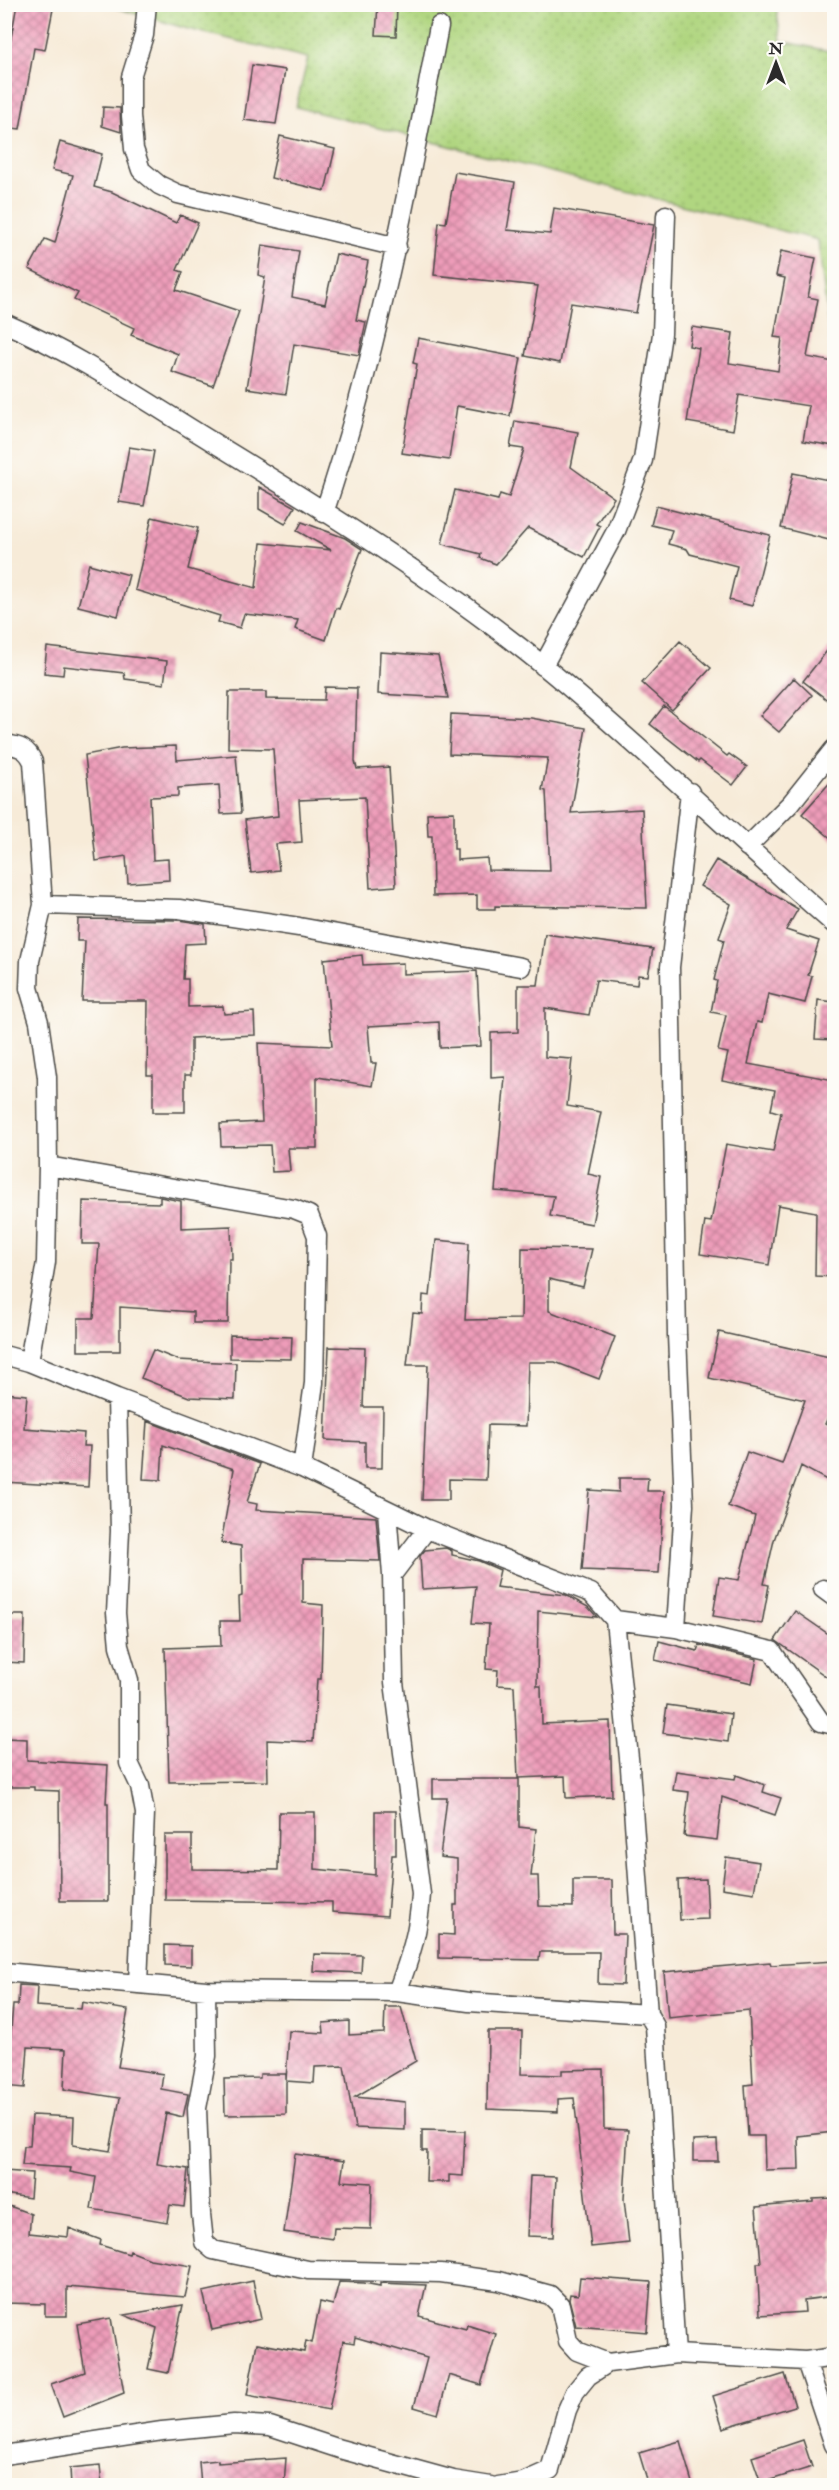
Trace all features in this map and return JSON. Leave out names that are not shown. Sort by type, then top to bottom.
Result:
[{"type":"street","points":[[147,4],[144,35],[131,77],[134,149],[141,170],[159,185],[178,195],[397,247]]},
{"type":"street","points":[[324,513],[344,454],[397,247],[439,26]]},
{"type":"street","points":[[543,666],[616,531],[643,460],[662,334],[666,215]]},
{"type":"street","points":[[4,323],[33,335],[295,492],[424,578],[543,666],[690,792],[747,847],[834,924]]},
{"type":"street","points":[[4,744],[21,747],[30,754],[33,762],[43,905],[30,961],[29,988],[39,1022],[47,1077],[46,1262],[29,1362]]},
{"type":"street","points":[[747,847],[791,803],[834,749]]},
{"type":"street","points":[[676,1628],[684,1505],[677,1335],[670,967],[690,792]]},
{"type":"street","points":[[43,905],[179,909],[298,927],[521,967]]},
{"type":"street","points":[[48,1166],[294,1209],[309,1215],[317,1236],[314,1383],[302,1468]]},
{"type":"street","points":[[4,1355],[29,1362],[302,1468],[427,1529],[591,1593],[615,1620],[630,1768],[648,2014],[656,2026],[676,2354]]},
{"type":"street","points":[[117,1398],[120,1531],[116,1613],[119,1646],[129,1680],[129,1763],[140,1786],[146,1813],[138,1984]]},
{"type":"street","points":[[387,1510],[392,1575],[394,1682],[421,1894],[419,1924],[413,1951],[397,1992]]},
{"type":"street","points":[[392,1575],[427,1529]]},
{"type":"street","points":[[615,1620],[676,1628],[772,1651],[821,1722],[834,1725]]},
{"type":"street","points":[[4,1972],[206,1990],[397,1992],[469,2002],[648,2014]]},
{"type":"street","points":[[206,1990],[207,2056],[197,2108],[204,2242],[213,2250],[308,2270],[441,2273],[499,2282],[550,2295],[560,2305],[568,2341],[577,2351],[608,2363]]},
{"type":"street","points":[[498,2486],[553,2478],[567,2410],[575,2392],[588,2376],[608,2363],[676,2354],[806,2361],[834,2357]]},
{"type":"street","points":[[806,2361],[834,2445]]},
{"type":"street","points":[[4,2455],[162,2431],[234,2424],[270,2426],[453,2480],[491,2486]]},
{"type":"green space","points":[[106,5],[776,5],[781,41],[834,52],[834,341],[830,340],[818,240],[296,107],[308,58],[188,29]]},
{"type":"building","points":[[17,4],[54,4],[45,50],[34,48],[20,129],[4,127],[4,77]]},
{"type":"building","points":[[378,4],[397,4],[396,36],[376,35]]},
{"type":"building","points":[[252,65],[285,70],[276,124],[244,120]]},
{"type":"building","points":[[103,107],[120,108],[121,132],[102,126]]},
{"type":"building","points":[[280,136],[335,149],[325,191],[271,178]]},
{"type":"building","points":[[60,142],[102,154],[94,187],[112,192],[176,223],[180,215],[198,223],[177,270],[183,272],[176,290],[239,311],[213,386],[172,372],[178,354],[131,335],[134,328],[74,300],[78,293],[29,269],[45,239],[55,243],[73,175],[52,170]]},
{"type":"building","points":[[455,172],[515,182],[507,230],[550,234],[554,208],[654,225],[636,313],[571,303],[560,363],[525,356],[538,286],[434,275],[439,222],[446,223]]},
{"type":"building","points":[[262,245],[299,251],[292,297],[325,304],[336,254],[368,261],[356,320],[366,322],[359,355],[294,344],[286,394],[247,388],[265,277],[258,275]]},
{"type":"building","points":[[781,251],[816,258],[808,297],[818,299],[807,357],[834,362],[834,446],[803,441],[809,406],[739,395],[733,430],[687,422],[699,348],[689,346],[692,327],[733,333],[729,363],[778,371],[782,338],[774,337],[785,278],[776,276]]},
{"type":"building","points":[[418,338],[521,358],[510,416],[457,406],[449,460],[402,453],[417,364],[413,363]]},
{"type":"building","points":[[515,421],[578,432],[571,467],[614,498],[596,524],[600,526],[584,557],[528,528],[496,564],[480,558],[481,554],[442,544],[455,490],[498,500],[500,494],[509,497],[524,449],[510,447]]},
{"type":"building","points":[[129,447],[154,451],[144,506],[119,502]]},
{"type":"building","points":[[793,473],[834,481],[834,520],[829,519],[829,540],[781,528]]},
{"type":"building","points":[[259,487],[295,507],[285,524],[259,509]]},
{"type":"building","points":[[656,506],[770,535],[752,606],[729,600],[737,566],[690,554],[687,549],[668,544],[672,530],[651,525]]},
{"type":"building","points":[[152,517],[198,528],[188,569],[256,588],[261,543],[331,550],[297,531],[302,522],[345,538],[362,549],[339,609],[336,608],[326,640],[295,629],[298,620],[244,614],[240,628],[218,622],[220,616],[135,590]]},
{"type":"building","points":[[89,564],[129,575],[118,616],[78,606]]},
{"type":"building","points":[[680,641],[711,668],[672,710],[642,683]]},
{"type":"building","points":[[834,642],[834,705],[803,681]]},
{"type":"building","points":[[47,647],[167,661],[164,684],[125,679],[124,673],[64,666],[63,675],[44,673]]},
{"type":"building","points":[[380,652],[438,656],[448,698],[378,694]]},
{"type":"building","points":[[794,678],[812,695],[779,732],[760,716]]},
{"type":"building","points":[[325,687],[357,688],[355,761],[357,769],[389,767],[396,886],[370,888],[365,797],[299,800],[302,842],[276,844],[279,870],[251,873],[245,820],[278,816],[273,749],[228,748],[229,692],[266,692],[266,699],[324,700]]},
{"type":"building","points":[[664,706],[727,756],[729,754],[747,767],[733,785],[700,760],[698,762],[650,724]]},
{"type":"building","points":[[451,714],[531,718],[586,728],[571,813],[642,809],[647,908],[495,906],[495,909],[477,909],[477,895],[433,896],[432,836],[428,836],[427,813],[454,812],[454,849],[457,849],[457,860],[487,858],[488,870],[550,871],[546,791],[542,790],[548,758],[449,754]]},
{"type":"building","points":[[176,746],[177,760],[236,755],[241,813],[221,814],[219,785],[178,788],[178,796],[150,797],[153,860],[168,859],[169,880],[128,883],[126,856],[96,861],[85,755],[122,748]]},
{"type":"building","points":[[834,778],[834,841],[802,814]]},
{"type":"building","points":[[716,860],[798,909],[786,930],[819,941],[808,975],[812,976],[805,1003],[768,994],[762,1023],[757,1022],[748,1064],[834,1080],[834,1277],[815,1276],[816,1212],[778,1205],[769,1265],[700,1254],[705,1221],[711,1222],[726,1144],[773,1152],[781,1113],[771,1110],[775,1090],[722,1080],[728,1053],[718,1051],[726,1015],[711,1012],[717,981],[714,980],[724,940],[719,938],[731,904],[700,886]]},
{"type":"building","points":[[78,919],[178,920],[205,924],[206,943],[185,944],[183,979],[188,979],[188,1007],[223,1006],[224,1014],[254,1012],[255,1035],[191,1038],[191,1075],[185,1075],[185,1112],[153,1112],[153,1075],[147,1075],[148,1001],[82,1001],[85,941],[77,941]]},
{"type":"building","points":[[545,934],[653,949],[648,976],[638,975],[637,985],[596,980],[589,1015],[545,1008],[545,1057],[572,1059],[567,1106],[601,1112],[588,1174],[601,1177],[592,1224],[550,1216],[554,1196],[495,1191],[505,1077],[491,1078],[491,1033],[518,1032],[518,985],[538,985]]},
{"type":"building","points":[[362,955],[363,965],[403,963],[403,974],[477,971],[481,1046],[440,1048],[439,1022],[368,1026],[371,1063],[376,1063],[372,1086],[317,1077],[317,1148],[288,1148],[290,1171],[272,1172],[270,1145],[221,1146],[220,1124],[262,1122],[258,1043],[332,1046],[324,959]]},
{"type":"building","points":[[818,1000],[834,1002],[834,1040],[815,1039]]},
{"type":"building","points":[[160,1197],[181,1201],[181,1228],[231,1226],[232,1259],[229,1259],[228,1323],[193,1323],[193,1312],[120,1307],[120,1351],[78,1351],[78,1318],[94,1318],[99,1244],[82,1244],[83,1201],[160,1203]]},
{"type":"building","points":[[436,1240],[469,1243],[465,1320],[521,1319],[522,1248],[592,1249],[583,1287],[549,1279],[549,1311],[615,1337],[599,1379],[555,1362],[528,1362],[526,1426],[488,1425],[486,1480],[449,1479],[449,1500],[422,1500],[428,1365],[407,1365],[413,1313],[422,1314],[423,1295],[430,1296]]},
{"type":"building","points":[[719,1332],[834,1358],[834,1404],[825,1424],[834,1429],[834,1484],[801,1466],[774,1540],[764,1584],[769,1585],[762,1624],[713,1616],[719,1577],[739,1580],[755,1516],[728,1506],[747,1452],[782,1464],[805,1400],[709,1378]]},
{"type":"building","points":[[230,1335],[292,1337],[291,1359],[230,1358]]},
{"type":"building","points":[[329,1347],[365,1348],[363,1407],[383,1407],[382,1468],[365,1468],[365,1442],[325,1440]]},
{"type":"building","points":[[153,1350],[178,1360],[236,1363],[235,1399],[189,1397],[141,1378]]},
{"type":"building","points":[[4,1393],[27,1395],[24,1428],[84,1433],[83,1446],[90,1446],[88,1487],[4,1482]]},
{"type":"building","points":[[147,1421],[260,1464],[247,1502],[257,1504],[256,1510],[376,1517],[380,1561],[303,1559],[303,1603],[323,1605],[321,1679],[317,1679],[313,1742],[267,1740],[268,1781],[169,1782],[165,1648],[221,1646],[220,1621],[240,1621],[241,1546],[221,1543],[234,1469],[163,1445],[161,1480],[143,1479]]},
{"type":"building","points":[[619,1478],[648,1478],[647,1491],[664,1491],[659,1573],[582,1570],[589,1490],[619,1492]]},
{"type":"building","points":[[446,1548],[452,1551],[452,1555],[479,1561],[500,1570],[496,1587],[566,1595],[588,1607],[597,1617],[538,1611],[537,1686],[541,1686],[542,1724],[610,1721],[612,1796],[566,1798],[565,1776],[518,1778],[514,1686],[497,1685],[498,1670],[486,1669],[489,1624],[472,1623],[476,1586],[422,1589],[420,1556],[425,1550]]},
{"type":"building","points":[[795,1611],[834,1638],[834,1682],[775,1640]]},
{"type":"building","points":[[4,1615],[25,1615],[24,1663],[4,1662]]},
{"type":"building","points":[[659,1641],[697,1651],[699,1645],[757,1659],[752,1683],[655,1660]]},
{"type":"building","points":[[667,1705],[731,1714],[728,1742],[663,1733]]},
{"type":"building","points":[[4,1738],[27,1739],[27,1760],[108,1765],[106,1803],[108,1803],[108,1901],[60,1901],[59,1791],[34,1790],[34,1787],[4,1787]]},
{"type":"building","points":[[676,1771],[735,1779],[736,1775],[765,1785],[763,1792],[781,1798],[775,1815],[722,1797],[717,1840],[684,1836],[689,1792],[673,1790]]},
{"type":"building","points":[[433,1779],[519,1779],[519,1827],[536,1829],[531,1876],[538,1876],[539,1906],[573,1907],[573,1880],[612,1880],[613,1934],[625,1934],[623,1985],[598,1984],[599,1952],[540,1952],[539,1960],[439,1958],[439,1934],[454,1935],[454,1905],[457,1905],[457,1859],[440,1857],[447,1798],[433,1798]]},
{"type":"building","points":[[375,1811],[396,1811],[396,1855],[392,1855],[387,1916],[332,1912],[332,1902],[165,1900],[165,1835],[192,1835],[192,1869],[278,1870],[279,1812],[315,1812],[315,1869],[375,1875]]},
{"type":"building","points":[[726,1857],[759,1862],[754,1893],[722,1888]]},
{"type":"building","points":[[706,1879],[708,1919],[680,1920],[678,1880]]},
{"type":"building","points":[[165,1945],[191,1946],[191,1966],[165,1965]]},
{"type":"building","points":[[314,1954],[362,1955],[361,1973],[313,1971]]},
{"type":"building","points":[[834,1961],[834,2010],[832,2011],[834,2132],[798,2136],[799,2169],[765,2170],[764,2136],[748,2136],[745,2085],[753,2084],[749,2010],[668,2018],[664,1972],[770,1962],[771,1965]]},
{"type":"building","points":[[19,1985],[37,1986],[36,2006],[81,2009],[82,2002],[128,2010],[118,2067],[163,2074],[161,2089],[188,2094],[183,2117],[166,2113],[157,2164],[188,2169],[184,2207],[170,2205],[167,2222],[91,2209],[96,2177],[70,2172],[71,2168],[22,2165],[24,2146],[30,2146],[32,2115],[74,2117],[73,2145],[110,2151],[120,2098],[64,2089],[66,2049],[28,2047],[25,2088],[4,2086],[4,2053],[9,2054],[13,2005],[18,2005]]},
{"type":"building","points":[[385,2007],[401,2007],[416,2061],[355,2097],[405,2102],[405,2130],[355,2128],[344,2066],[315,2067],[314,2083],[286,2081],[289,2031],[324,2033],[323,2023],[349,2021],[349,2035],[384,2033]]},
{"type":"building","points":[[488,2031],[522,2031],[521,2074],[562,2075],[562,2070],[603,2069],[604,2129],[628,2130],[624,2199],[629,2243],[591,2247],[574,2098],[558,2099],[558,2112],[487,2109]]},
{"type":"building","points":[[260,2074],[286,2074],[286,2114],[225,2115],[224,2079],[260,2078]]},
{"type":"building","points":[[422,2130],[465,2131],[463,2176],[449,2175],[449,2182],[426,2182],[427,2151],[422,2151]]},
{"type":"building","points":[[717,2140],[718,2161],[693,2161],[693,2141]]},
{"type":"building","points":[[295,2154],[344,2161],[341,2181],[372,2183],[371,2229],[334,2228],[333,2239],[284,2232]]},
{"type":"building","points":[[4,2171],[32,2173],[30,2198],[4,2194]]},
{"type":"building","points":[[530,2176],[556,2177],[553,2237],[527,2236]]},
{"type":"building","points":[[834,2198],[834,2296],[804,2300],[805,2312],[760,2315],[757,2263],[761,2263],[756,2207]]},
{"type":"building","points":[[4,2204],[31,2214],[29,2233],[68,2237],[69,2228],[101,2240],[100,2245],[129,2254],[130,2251],[150,2259],[192,2266],[185,2297],[67,2287],[67,2316],[45,2316],[45,2304],[4,2303]]},
{"type":"building","points":[[580,2277],[651,2282],[647,2332],[576,2326],[569,2299],[570,2294],[578,2295]]},
{"type":"building","points":[[253,2281],[261,2319],[212,2330],[203,2292]]},
{"type":"building","points":[[339,2282],[380,2286],[380,2283],[426,2285],[419,2316],[466,2329],[467,2325],[496,2334],[481,2385],[449,2375],[438,2414],[414,2407],[427,2358],[355,2337],[354,2343],[343,2341],[329,2410],[247,2395],[257,2343],[304,2352],[306,2341],[312,2343],[320,2302],[333,2305]]},
{"type":"building","points":[[183,2305],[168,2373],[148,2369],[157,2328],[124,2315]]},
{"type":"building","points":[[111,2318],[124,2393],[63,2417],[51,2384],[85,2372],[77,2324]]},
{"type":"building","points":[[785,2374],[795,2406],[723,2428],[713,2396]]},
{"type":"building","points":[[803,2440],[812,2467],[761,2483],[752,2457]]},
{"type":"building","points":[[680,2441],[693,2486],[649,2486],[639,2453]]},
{"type":"building","points":[[286,2458],[284,2486],[201,2486],[199,2462],[218,2460],[218,2463]]},
{"type":"building","points":[[100,2465],[102,2486],[71,2486],[70,2468]]}]
